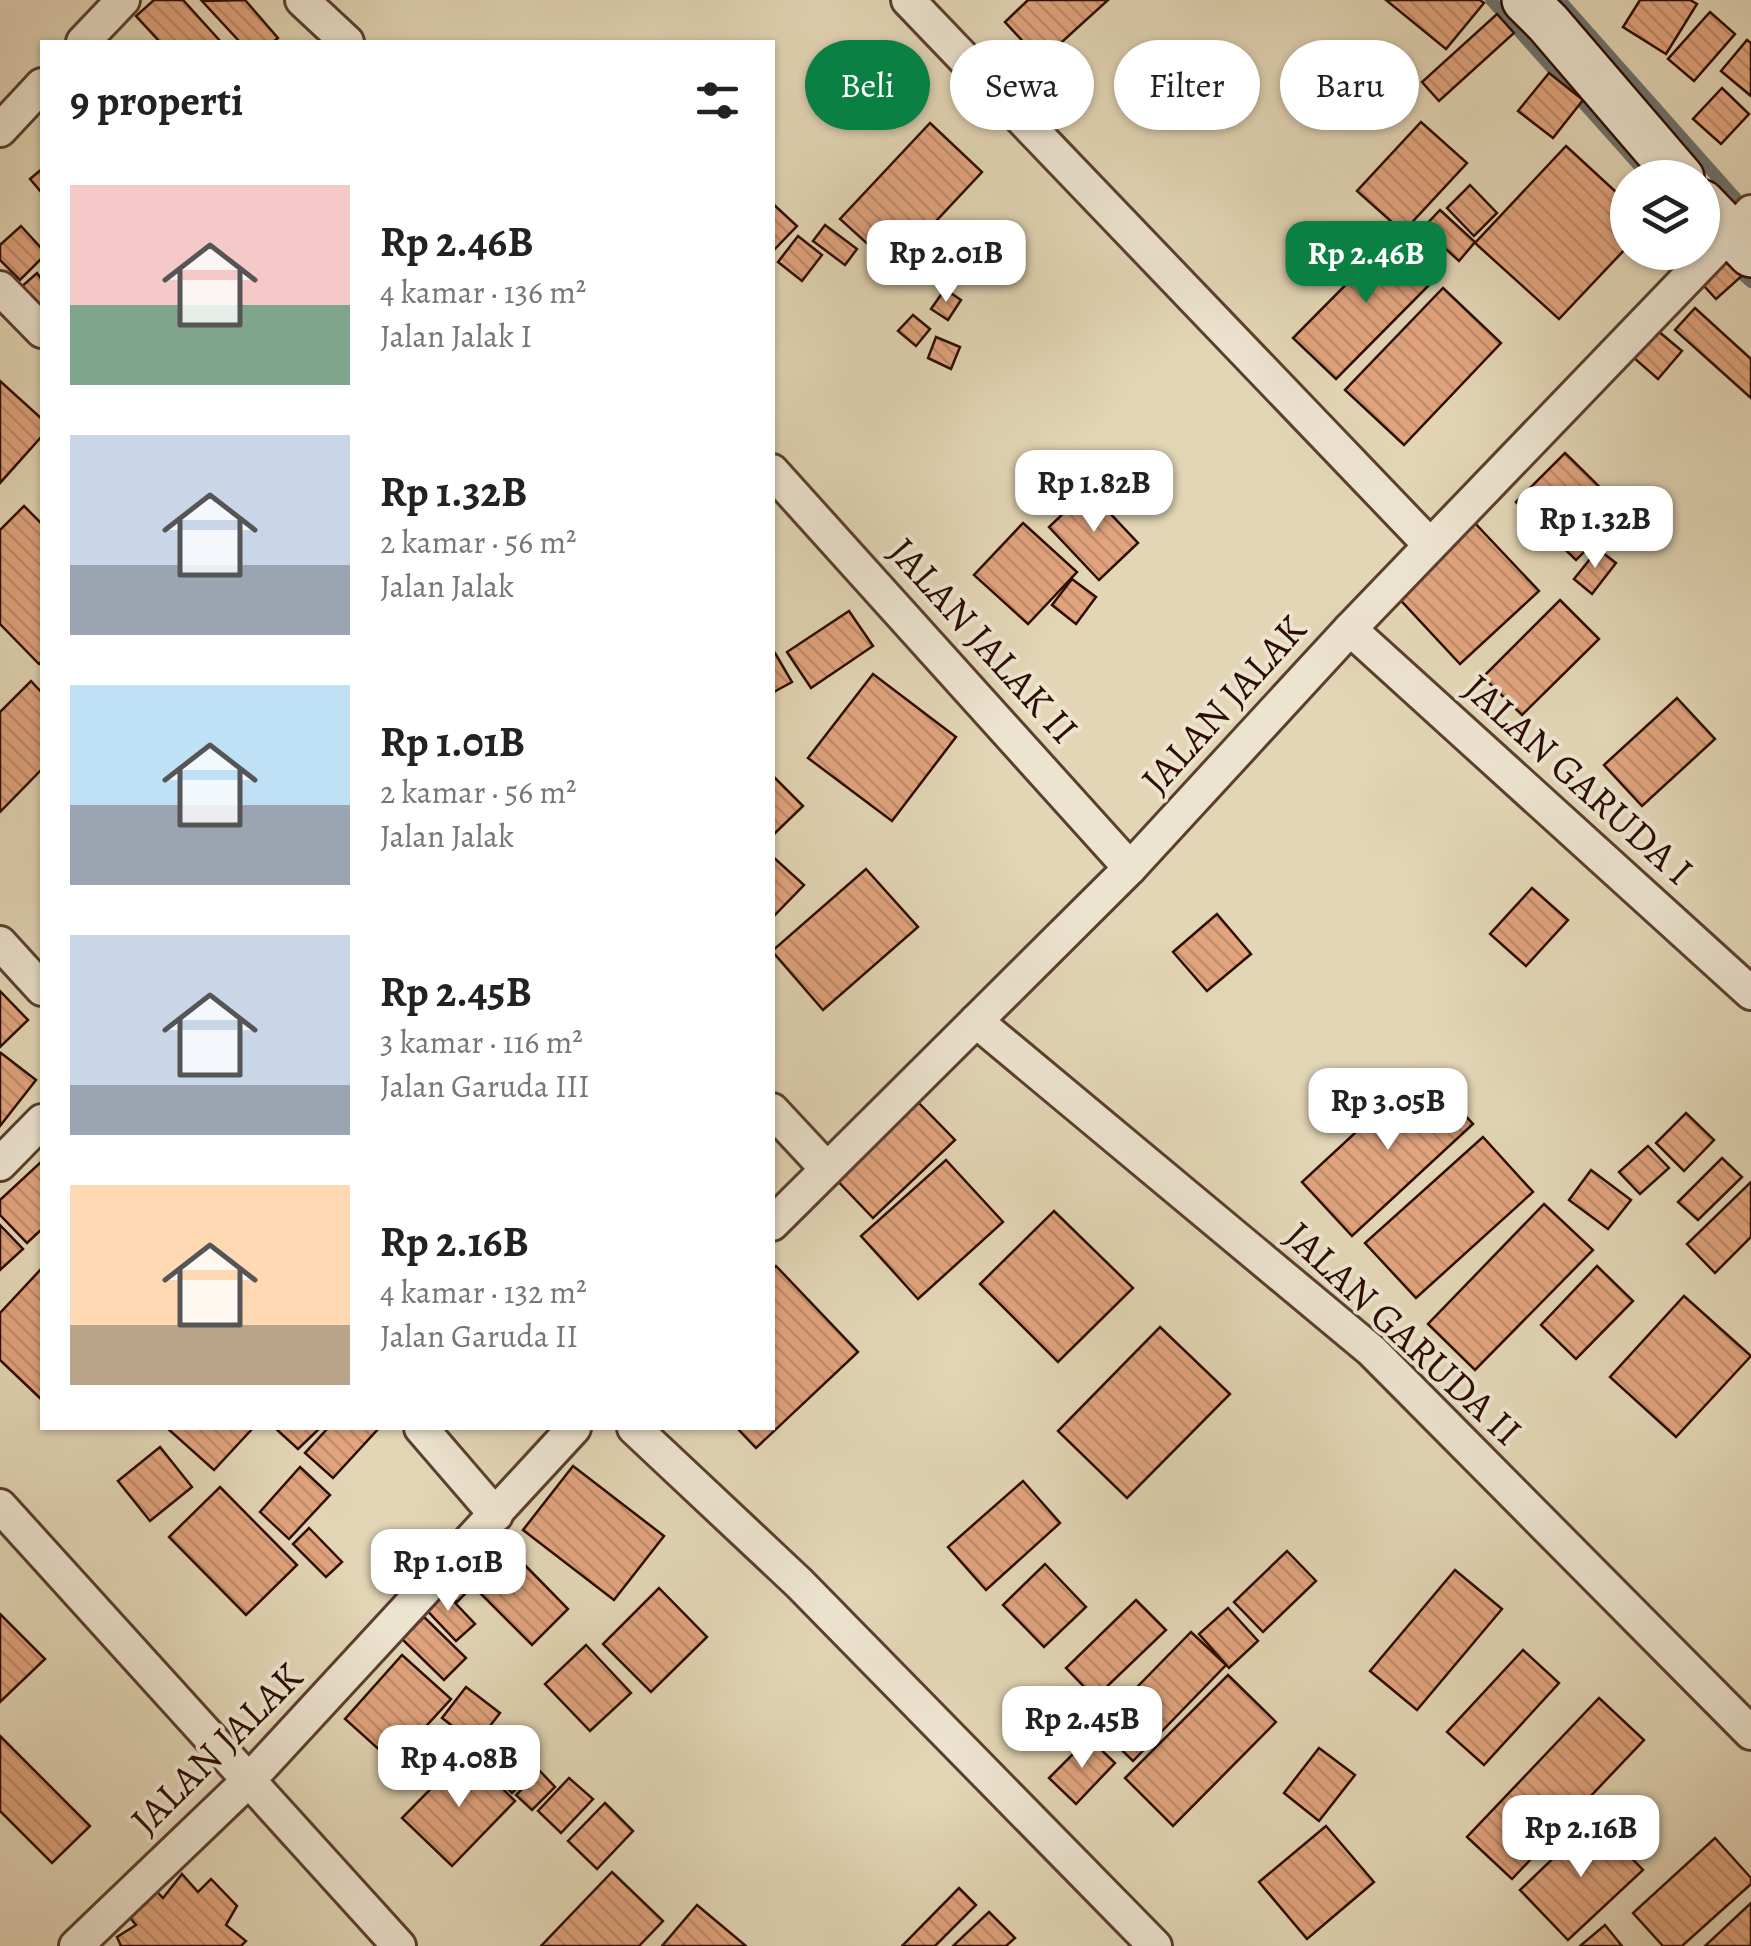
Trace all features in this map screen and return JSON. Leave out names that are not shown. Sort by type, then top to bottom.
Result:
[{"type":"main road","points":[[1525,0],[1666,160]]},
{"type":"street","points":[[85,40],[123,0]]},
{"type":"street","points":[[302,0],[344,40]]},
{"type":"street","points":[[908,0],[1430,545]]},
{"type":"street","points":[[0,130],[40,87]]},
{"type":"street","name":"JALAN JALAK","points":[[775,1221],[1130,868],[1350,628],[1734,226]]},
{"type":"street","points":[[0,288],[40,329]]},
{"type":"street","name":"JALAN JALAK II","points":[[775,474],[1130,868]]},
{"type":"street","name":"JALAN GARUDA I","points":[[1350,628],[1751,993]]},
{"type":"street","points":[[0,943],[40,987]]},
{"type":"street","name":"JALAN GARUDA II","points":[[976,1021],[1372,1351],[1751,1732]]},
{"type":"street","points":[[775,1113],[826,1169]]},
{"type":"street","points":[[0,1164],[40,1123]]},
{"type":"street","points":[[423,1430],[496,1516]]},
{"type":"street","name":"JALAN JALAK","points":[[76,1946],[248,1782],[572,1430]]},
{"type":"street","points":[[636,1430],[799,1583],[1155,1946]]},
{"type":"street","points":[[0,1506],[399,1946]]},
{"type":"building","points":[[154,0],[183,0],[219,40],[158,40],[136,16]]},
{"type":"building","points":[[245,0],[278,38],[238,40],[202,1]]},
{"type":"building","points":[[1028,0],[1108,0],[1064,40],[1022,40],[1005,22]]},
{"type":"building","points":[[1386,0],[1480,0],[1484,3],[1446,49]]},
{"type":"building","points":[[1640,0],[1690,0],[1697,4],[1666,54],[1623,27]]},
{"type":"building","points":[[1710,12],[1735,34],[1694,81],[1668,59]]},
{"type":"building","points":[[1497,14],[1514,33],[1439,101],[1422,82]]},
{"type":"building","points":[[1747,40],[1751,43],[1751,96],[1721,71]]},
{"type":"building","points":[[1549,73],[1583,100],[1553,138],[1518,111]]},
{"type":"building","points":[[1722,88],[1749,114],[1721,144],[1693,119]]},
{"type":"building","points":[[930,123],[982,172],[893,267],[840,219],[923,130],[930,130]]},
{"type":"building","points":[[1419,124],[1467,163],[1403,232],[1357,191],[1414,130],[1419,130]]},
{"type":"building","points":[[1566,146],[1610,186],[1610,265],[1559,319],[1475,243]]},
{"type":"building","points":[[40,171],[40,191],[30,179]]},
{"type":"building","points":[[1470,185],[1497,213],[1474,236],[1447,208]]},
{"type":"building","points":[[775,206],[797,226],[775,249]]},
{"type":"building","points":[[1440,210],[1475,242],[1459,261],[1423,228]]},
{"type":"building","points":[[825,225],[857,249],[845,265],[813,241]]},
{"type":"building","points":[[21,226],[40,247],[40,260],[20,280],[0,260],[0,245]]},
{"type":"building","points":[[1396,234],[1439,275],[1336,379],[1293,338]]},
{"type":"building","points":[[798,236],[822,255],[802,281],[778,262]]},
{"type":"building","points":[[1724,251],[1744,274],[1716,299],[1695,276],[1702,270],[1720,270],[1720,254]]},
{"type":"building","points":[[37,273],[40,311],[20,288]]},
{"type":"building","points":[[1443,288],[1501,343],[1404,445],[1345,390]]},
{"type":"building","points":[[945,289],[961,300],[948,320],[931,309]]},
{"type":"building","points":[[1695,308],[1751,359],[1751,398],[1675,330]]},
{"type":"building","points":[[913,315],[930,329],[916,346],[898,331]]},
{"type":"building","points":[[1658,331],[1682,351],[1658,379],[1634,358]]},
{"type":"building","points":[[936,337],[960,347],[951,369],[928,358]]},
{"type":"building","points":[[0,381],[40,417],[40,438],[0,483]]},
{"type":"building","points":[[1565,453],[1624,511],[1576,560],[1516,502]]},
{"type":"building","points":[[1088,490],[1138,543],[1099,580],[1049,527]]},
{"type":"building","points":[[24,506],[40,522],[39,664],[0,624],[0,530]]},
{"type":"building","points":[[1472,520],[1539,591],[1460,664],[1393,592]]},
{"type":"building","points":[[1023,523],[1077,572],[1028,624],[974,575]]},
{"type":"building","points":[[1598,549],[1616,563],[1592,594],[1574,579]]},
{"type":"building","points":[[1072,579],[1096,597],[1076,624],[1052,605]]},
{"type":"building","points":[[1560,600],[1599,639],[1522,715],[1483,677]]},
{"type":"building","points":[[849,611],[873,646],[811,688],[787,652]]},
{"type":"building","points":[[775,653],[792,682],[775,691]]},
{"type":"building","points":[[873,674],[956,737],[892,821],[808,758]]},
{"type":"building","points":[[31,681],[40,691],[40,771],[0,812],[0,712]]},
{"type":"building","points":[[1677,698],[1715,739],[1642,806],[1604,765]]},
{"type":"building","points":[[775,778],[803,806],[775,833]]},
{"type":"building","points":[[775,859],[804,885],[775,915]]},
{"type":"building","points":[[866,869],[918,927],[823,1010],[775,954],[775,948]]},
{"type":"building","points":[[1532,888],[1568,920],[1526,966],[1490,934]]},
{"type":"building","points":[[1217,914],[1251,954],[1207,991],[1173,952]]},
{"type":"building","points":[[0,991],[28,1020],[0,1047]]},
{"type":"building","points":[[0,1055],[36,1080],[0,1126]]},
{"type":"building","points":[[1423,1070],[1473,1124],[1352,1236],[1302,1182]]},
{"type":"building","points":[[912,1096],[955,1140],[873,1218],[831,1174]]},
{"type":"building","points":[[1686,1113],[1714,1140],[1684,1171],[1656,1143]]},
{"type":"building","points":[[1483,1137],[1533,1192],[1416,1298],[1365,1243]]},
{"type":"building","points":[[1648,1146],[1669,1168],[1640,1194],[1619,1172]]},
{"type":"building","points":[[1722,1158],[1742,1177],[1698,1220],[1678,1202]]},
{"type":"building","points":[[946,1160],[1003,1222],[918,1299],[861,1236]]},
{"type":"building","points":[[40,1163],[40,1231],[27,1243],[0,1215],[0,1200]]},
{"type":"building","points":[[1591,1170],[1631,1200],[1608,1229],[1569,1200]]},
{"type":"building","points":[[1751,1182],[1751,1237],[1715,1273],[1687,1244]]},
{"type":"building","points":[[1544,1204],[1593,1250],[1475,1370],[1428,1324]]},
{"type":"building","points":[[1054,1211],[1133,1288],[1058,1362],[980,1284]]},
{"type":"building","points":[[0,1225],[23,1249],[0,1270]]},
{"type":"building","points":[[1597,1266],[1633,1301],[1576,1359],[1541,1325]]},
{"type":"building","points":[[775,1267],[858,1352],[756,1448],[739,1430],[775,1430]]},
{"type":"building","points":[[40,1270],[40,1398],[0,1360],[0,1313]]},
{"type":"building","points":[[1684,1296],[1751,1356],[1676,1437],[1610,1377]]},
{"type":"building","points":[[1160,1327],[1230,1394],[1127,1498],[1058,1431]]},
{"type":"building","points":[[169,1430],[251,1430],[214,1470]]},
{"type":"building","points":[[277,1430],[318,1430],[298,1449]]},
{"type":"building","points":[[326,1430],[377,1430],[333,1478],[305,1453]]},
{"type":"building","points":[[160,1447],[192,1487],[150,1521],[118,1481]]},
{"type":"building","points":[[573,1466],[664,1536],[614,1600],[523,1530]]},
{"type":"building","points":[[300,1467],[330,1495],[289,1539],[260,1512]]},
{"type":"building","points":[[1023,1481],[1060,1523],[986,1590],[948,1547]]},
{"type":"building","points":[[220,1487],[297,1565],[246,1615],[169,1537]]},
{"type":"building","points":[[309,1528],[342,1562],[326,1577],[293,1544]]},
{"type":"building","points":[[504,1530],[518,1544],[502,1561],[487,1546]]},
{"type":"building","points":[[1287,1551],[1316,1581],[1263,1632],[1234,1602]]},
{"type":"building","points":[[484,1555],[497,1569],[478,1587],[464,1574]]},
{"type":"building","points":[[515,1555],[568,1609],[532,1645],[478,1591]]},
{"type":"building","points":[[1045,1564],[1086,1607],[1044,1647],[1003,1605]]},
{"type":"building","points":[[1455,1570],[1502,1609],[1417,1710],[1370,1671]]},
{"type":"building","points":[[446,1572],[466,1593],[457,1602],[437,1580]]},
{"type":"building","points":[[440,1587],[475,1624],[456,1641],[421,1604]]},
{"type":"building","points":[[659,1588],[707,1637],[651,1692],[603,1644]]},
{"type":"building","points":[[1136,1600],[1166,1630],[1095,1698],[1066,1668]]},
{"type":"building","points":[[1228,1608],[1258,1641],[1229,1668],[1199,1634]]},
{"type":"building","points":[[0,1614],[45,1659],[0,1702]]},
{"type":"building","points":[[424,1617],[466,1658],[444,1680],[402,1639]]},
{"type":"building","points":[[1191,1632],[1226,1665],[1133,1761],[1098,1727]]},
{"type":"building","points":[[586,1645],[631,1693],[590,1731],[545,1684]]},
{"type":"building","points":[[1523,1650],[1559,1683],[1484,1765],[1447,1732]]},
{"type":"building","points":[[402,1655],[451,1699],[393,1762],[345,1719]]},
{"type":"building","points":[[1228,1675],[1276,1722],[1173,1826],[1125,1778]]},
{"type":"building","points":[[466,1687],[500,1713],[476,1744],[442,1718]]},
{"type":"building","points":[[1599,1698],[1644,1740],[1512,1879],[1467,1837]]},
{"type":"building","points":[[438,1729],[455,1745],[426,1776],[408,1761]]},
{"type":"building","points":[[0,1736],[90,1826],[52,1863],[0,1811]]},
{"type":"building","points":[[498,1737],[534,1771],[512,1793],[477,1758]]},
{"type":"building","points":[[1089,1738],[1115,1763],[1076,1804],[1049,1778]]},
{"type":"building","points":[[1319,1748],[1355,1775],[1319,1821],[1284,1793]]},
{"type":"building","points":[[466,1753],[515,1801],[452,1866],[402,1818]]},
{"type":"building","points":[[540,1771],[555,1787],[532,1810],[516,1795]]},
{"type":"building","points":[[569,1778],[593,1799],[561,1833],[538,1811]]},
{"type":"building","points":[[605,1803],[633,1831],[597,1869],[568,1841]]},
{"type":"building","points":[[1594,1819],[1643,1870],[1568,1940],[1520,1890]]},
{"type":"building","points":[[1326,1826],[1374,1882],[1307,1939],[1259,1882]]},
{"type":"building","points":[[1715,1838],[1751,1878],[1751,1884],[1682,1946],[1663,1946],[1633,1913]]},
{"type":"building","points":[[612,1872],[663,1921],[639,1946],[541,1946]]},
{"type":"building","points":[[182,1874],[198,1892],[211,1879],[237,1906],[226,1925],[246,1941],[241,1946],[121,1946],[117,1937],[136,1925],[123,1909],[148,1882],[163,1898]]},
{"type":"building","points":[[959,1888],[976,1905],[935,1946],[902,1946]]},
{"type":"building","points":[[1751,1903],[1751,1946],[1705,1946]]},
{"type":"building","points":[[697,1905],[746,1946],[662,1946]]},
{"type":"building","points":[[989,1912],[1015,1938],[1006,1946],[953,1946]]},
{"type":"building","points":[[1605,1925],[1622,1946],[1580,1946]]},
{"type":"waterway","points":[[1491,0],[1634,160]]},
{"type":"waterway","points":[[1560,0],[1749,213]]},
{"type":"waterway","points":[[1731,264],[1751,282]]}]
